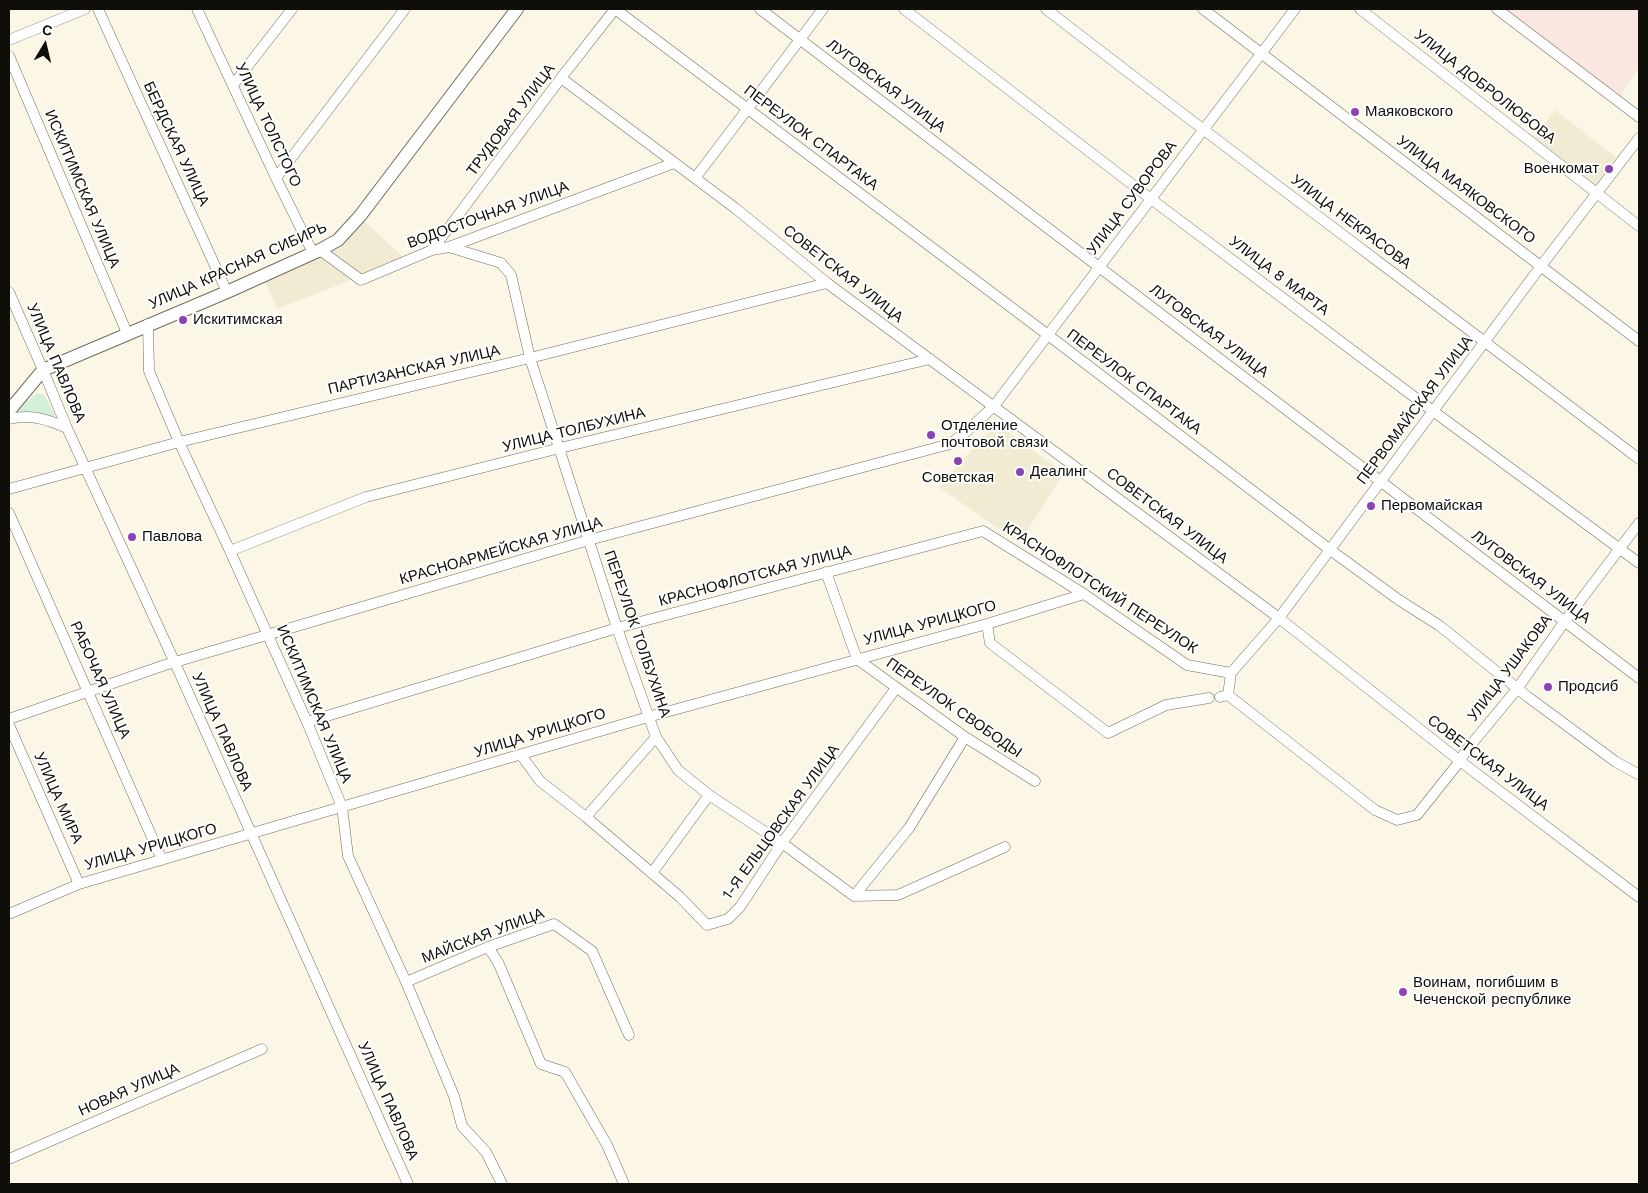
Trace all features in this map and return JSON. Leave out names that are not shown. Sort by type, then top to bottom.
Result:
[{"type":"main road","name":"УЛИЦА КРАСНАЯ СИБИРЬ","points":[[9,410],[43,370],[227,292],[338,240],[360,216],[517,9]]},
{"type":"street","points":[[9,40],[85,9]]},
{"type":"street","name":"БЕРДСКАЯ УЛИЦА","points":[[98,9],[227,292]]},
{"type":"street","name":"УЛИЦА ТОЛСТОГО","points":[[197,9],[276,178],[317,251]]},
{"type":"street","points":[[233,85],[292,9]]},
{"type":"street","points":[[276,178],[405,9]]},
{"type":"street","name":"ТРУДОВАЯ УЛИЦА","points":[[432,250],[615,9]]},
{"type":"street","name":"ПЕРЕУЛОК СПАРТАКА","points":[[615,9],[1329,549],[1399,600],[1440,626],[1517,688],[1616,762],[1638,774]]},
{"type":"street","name":"ЛУГОВСКАЯ УЛИЦА","points":[[760,9],[1639,678]]},
{"type":"street","points":[[696,178],[824,9]]},
{"type":"street","name":"УЛИЦА 8 МАРТА","points":[[904,9],[1433,411],[1639,563]]},
{"type":"street","name":"УЛИЦА НЕКРАСОВА","points":[[1046,9],[1202,130],[1486,341],[1639,460]]},
{"type":"street","name":"УЛИЦА МАЯКОВСКОГО","points":[[1203,9],[1639,341]]},
{"type":"street","name":"УЛИЦА СУВОРОВА","points":[[994,406],[1294,9]]},
{"type":"street","name":"УЛИЦА ДОБРОЛЮБОВА","points":[[1360,9],[1639,226]]},
{"type":"street","points":[[1497,9],[1639,118]]},
{"type":"street","name":"ИСКИТИМСКАЯ УЛИЦА","points":[[9,56],[127,333]]},
{"type":"street","name":"СОВЕТСКАЯ УЛИЦА","points":[[561,78],[696,178],[827,283],[1279,618],[1460,761],[1639,897]]},
{"type":"street","name":"ПЕРВОМАЙСКАЯ УЛИЦА","points":[[1232,673],[1279,618],[1541,266],[1639,138]]},
{"type":"street","name":"ВОДОСТОЧНАЯ УЛИЦА","points":[[317,251],[361,280],[432,250],[449,247],[674,162]]},
{"type":"street","name":"ПЕРЕУЛОК ТОЛБУХИНА","points":[[449,247],[501,263],[511,275],[530,358],[617,628],[656,737],[678,770],[709,795],[782,843],[854,896]]},
{"type":"street","name":"ПАРТИЗАНСКАЯ УЛИЦА","points":[[9,489],[178,442],[530,358],[827,283]]},
{"type":"street","name":"УЛИЦА ПАВЛОВА","points":[[9,292],[67,428],[175,662],[408,1184]]},
{"type":"street","name":"ИСКИТИМСКАЯ УЛИЦА","points":[[148,324],[148,371],[178,442],[230,550],[307,722],[342,808],[348,856],[406,982],[454,1096],[462,1126],[486,1152],[502,1184]]},
{"type":"street","name":"УЛИЦА ТОЛБУХИНА","points":[[230,550],[366,498],[560,448],[930,359]]},
{"type":"street","name":"КРАСНОАРМЕЙСКАЯ УЛИЦА","points":[[9,719],[175,662],[589,540],[950,444],[994,406]]},
{"type":"street","points":[[9,419],[21,416],[41,417],[67,428]]},
{"type":"street","name":"РАБОЧАЯ УЛИЦА","points":[[9,513],[162,860]]},
{"type":"street","name":"УЛИЦА УШАКОВА","points":[[1232,673],[1224,696],[1375,810],[1397,820],[1417,815],[1517,688],[1639,523]]},
{"type":"street","name":"КРАСНОФЛОТСКАЯ УЛИЦА","points":[[307,722],[617,628],[983,531]]},
{"type":"street","name":"КРАСНОФЛОТСКИЙ ПЕРЕУЛОК","points":[[983,531],[1084,594],[1188,665],[1232,673]]},
{"type":"street","points":[[826,572],[857,659]]},
{"type":"street","name":"УЛИЦА УРИЦКОГО","points":[[9,914],[79,884],[648,717],[987,624],[1084,594]]},
{"type":"street","points":[[987,624],[990,643],[1108,733],[1166,705],[1209,698]]},
{"type":"street","name":"ПЕРЕУЛОК СВОБОДЫ","points":[[857,659],[965,737],[1035,781]]},
{"type":"street","name":"1-Я ЕЛЬЦОВСКАЯ УЛИЦА","points":[[521,755],[540,781],[586,817],[680,897],[707,925],[728,919],[740,907],[782,843],[896,688]]},
{"type":"street","name":"УЛИЦА МИРА","points":[[9,725],[79,884]]},
{"type":"street","points":[[586,817],[656,737]]},
{"type":"street","points":[[854,896],[909,828],[965,737]]},
{"type":"street","points":[[652,873],[709,795]]},
{"type":"street","points":[[854,896],[898,896],[1005,847]]},
{"type":"street","name":"МАЙСКАЯ УЛИЦА","points":[[406,982],[488,947],[554,924],[592,951],[629,1035]]},
{"type":"street","points":[[488,947],[498,962],[541,1064],[565,1072],[607,1145],[624,1184]]},
{"type":"street","name":"НОВАЯ УЛИЦА","points":[[9,1160],[262,1049]]},
{"type":"shaded area","points":[[1497,9],[1637,9],[1639,11],[1639,67],[1618,100]]},
{"type":"shaded area","points":[[1555,110],[1616,157],[1594,187],[1533,140]]},
{"type":"shaded area","points":[[361,218],[405,259],[277,309],[264,278],[336,249]]},
{"type":"shaded area","points":[[996,423],[1064,473],[1019,543],[939,487]]},
{"type":"green space","points":[[40,393],[44,395],[57,419],[33,414],[9,414],[34,395]]},
{"type":"place","name":"Маяковского","points":[[1355,112]]},
{"type":"place","name":"Военкомат","points":[[1609,169]]},
{"type":"place","name":"Искитимская","points":[[183,320]]},
{"type":"place","name":"Отделение почтовой связи","points":[[931,435]]},
{"type":"place","name":"Советская","points":[[958,461]]},
{"type":"place","name":"Деалинг","points":[[1020,472]]},
{"type":"place","name":"Первомайская","points":[[1371,506]]},
{"type":"place","name":"Павлова","points":[[132,537]]},
{"type":"place","name":"Продсиб","points":[[1548,687]]},
{"type":"place","name":"Воинам, погибшим в Чеченской республике","points":[[1403,992]]}]
